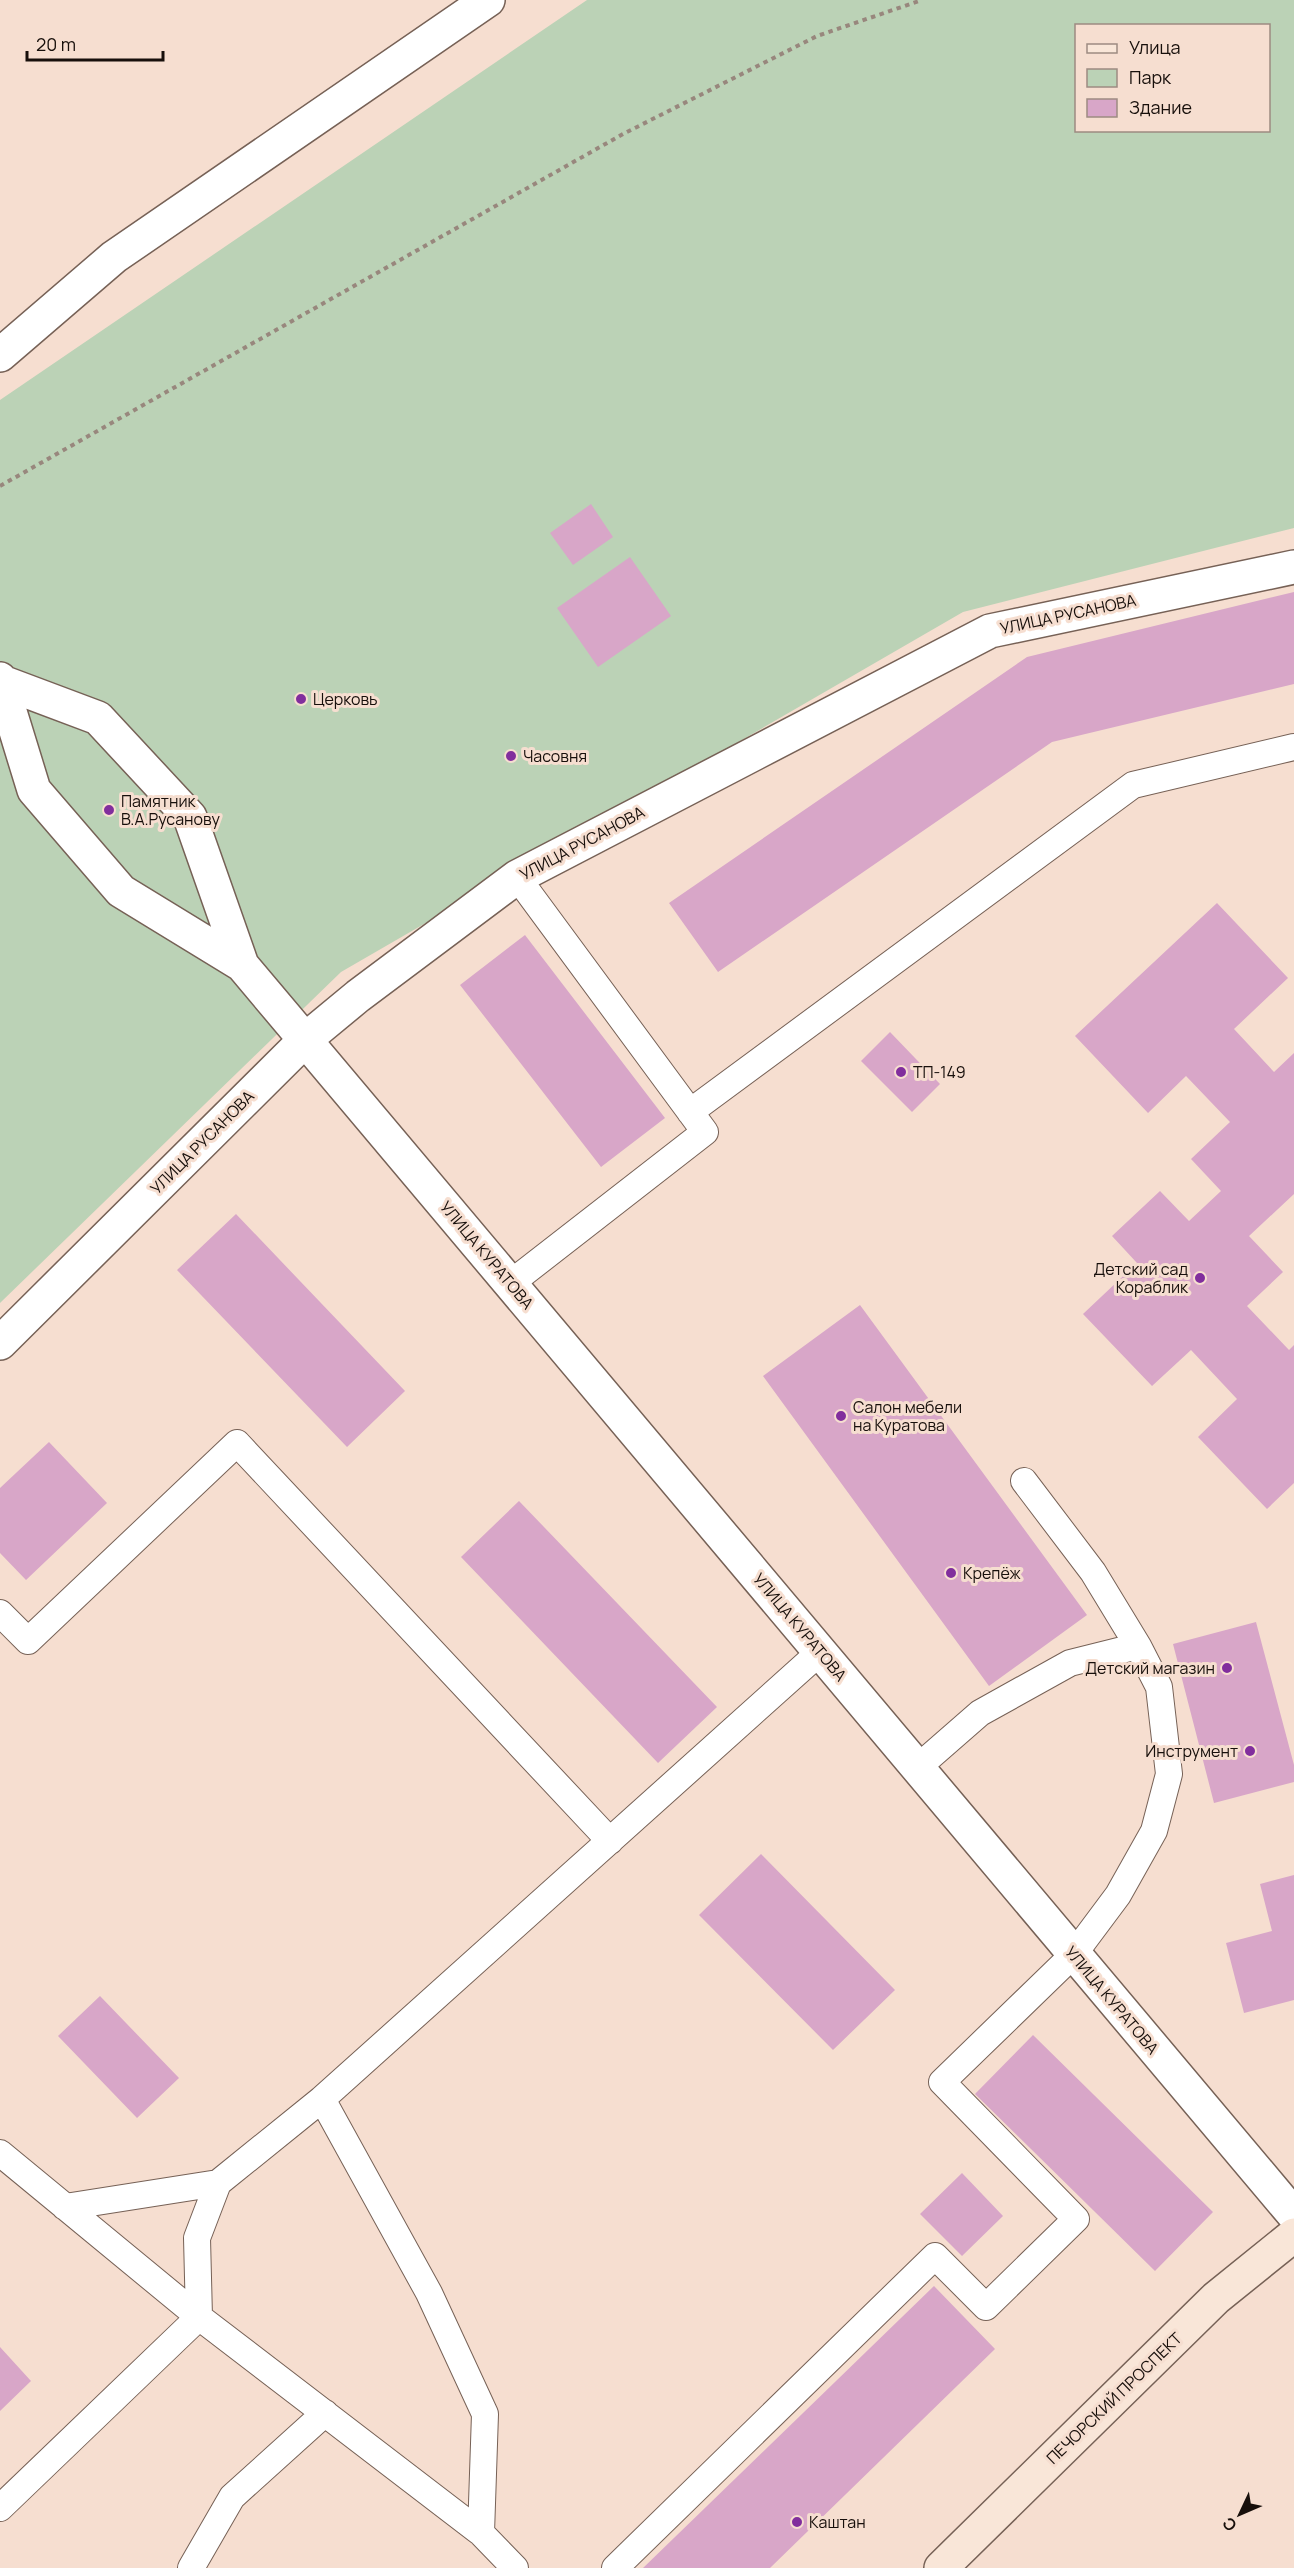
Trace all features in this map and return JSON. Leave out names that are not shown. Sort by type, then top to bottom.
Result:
[{"type":"main road","name":"ПЕЧОРСКИЙ ПРОСПЕКТ","points":[[941,2568],[1216,2298],[1294,2235]]},
{"type":"street","points":[[0,355],[114,257],[488,0]]},
{"type":"street","name":"УЛИЦА РУСАНОВА","points":[[0,1343],[306,1039],[358,996],[517,877],[990,631],[1294,567]]},
{"type":"street","points":[[1,680],[98,718],[190,817],[242,965]]},
{"type":"street","points":[[1,680],[34,790],[121,891],[242,965]]},
{"type":"street","name":"УЛИЦА КУРАТОВА","points":[[242,965],[1294,2216]]},
{"type":"lane","points":[[690,1112],[1133,785],[1294,747]]},
{"type":"lane","points":[[511,1283],[705,1132],[517,877]]},
{"type":"lane","points":[[0,1613],[28,1641],[237,1443],[610,1841]]},
{"type":"lane","points":[[615,2568],[935,2256],[986,2307],[1076,2219],[942,2082],[1074,1954],[1118,1895],[1154,1831],[1169,1774],[1159,1687],[1138,1646],[1093,1572],[1024,1481]]},
{"type":"lane","points":[[917,1768],[980,1713],[1070,1663],[1138,1646]]},
{"type":"lane","points":[[65,2207],[218,2183],[322,2099],[820,1652]]},
{"type":"lane","points":[[322,2099],[429,2293],[485,2414],[481,2533]]},
{"type":"lane","points":[[0,2153],[199,2317],[481,2533],[515,2568]]},
{"type":"lane","points":[[0,2508],[199,2317],[197,2238],[218,2183]]},
{"type":"lane","points":[[191,2568],[232,2497],[325,2414]]},
{"type":"path","points":[[0,486],[623,134],[817,36],[922,0]]},
{"type":"green space","points":[[587,0],[1294,0],[1294,528],[963,612],[341,972],[0,1303],[0,400]]},
{"type":"building","points":[[591,504],[613,537],[573,565],[550,533]]},
{"type":"building","points":[[630,557],[671,616],[598,667],[557,608]]},
{"type":"building","points":[[1294,592],[1294,684],[1052,742],[718,972],[669,903],[1027,657]]},
{"type":"building","points":[[1217,903],[1288,978],[1234,1029],[1274,1072],[1294,1053],[1294,1194],[1249,1236],[1283,1272],[1247,1306],[1289,1350],[1294,1345],[1294,1483],[1267,1509],[1198,1437],[1237,1399],[1191,1350],[1152,1386],[1083,1314],[1137,1263],[1112,1236],[1160,1191],[1189,1221],[1221,1191],[1191,1159],[1230,1122],[1186,1076],[1148,1113],[1075,1036]]},
{"type":"building","points":[[525,935],[665,1118],[601,1167],[460,985]]},
{"type":"building","name":"ТП-149","points":[[890,1032],[940,1084],[912,1112],[861,1061]]},
{"type":"building","points":[[236,1214],[405,1391],[347,1447],[177,1270]]},
{"type":"building","points":[[860,1305],[1087,1615],[989,1686],[763,1376]]},
{"type":"building","points":[[49,1442],[107,1503],[26,1580],[0,1553],[0,1488]]},
{"type":"building","points":[[519,1501],[717,1707],[658,1763],[461,1557]]},
{"type":"building","points":[[1256,1622],[1294,1765],[1294,1782],[1214,1803],[1173,1644]]},
{"type":"building","points":[[761,1854],[895,1990],[833,2050],[699,1915]]},
{"type":"building","points":[[1294,1875],[1294,2000],[1244,2013],[1226,1943],[1272,1931],[1260,1884]]},
{"type":"building","points":[[100,1996],[179,2078],[137,2118],[58,2036]]},
{"type":"building","points":[[1033,2035],[1213,2212],[1155,2271],[975,2094]]},
{"type":"building","points":[[962,2173],[1003,2216],[962,2256],[920,2214]]},
{"type":"building","points":[[934,2286],[995,2349],[770,2568],[643,2568]]},
{"type":"building","points":[[0,2347],[31,2381],[0,2411]]},
{"type":"place","name":"Церковь","points":[[301,699]]},
{"type":"place","name":"Часовня","points":[[511,756]]},
{"type":"place","name":"Памятник В.А.Русанову","points":[[109,810]]},
{"type":"place","name":"ТП-149","points":[[901,1072]]},
{"type":"place","name":"Детский сад Кораблик","points":[[1200,1278]]},
{"type":"place","name":"Салон мебели на Куратова","points":[[841,1416]]},
{"type":"place","name":"Крепёж","points":[[951,1573]]},
{"type":"place","name":"Детский магазин","points":[[1227,1668]]},
{"type":"place","name":"Инструмент","points":[[1250,1751]]},
{"type":"place","name":"Каштан","points":[[797,2522]]}]
